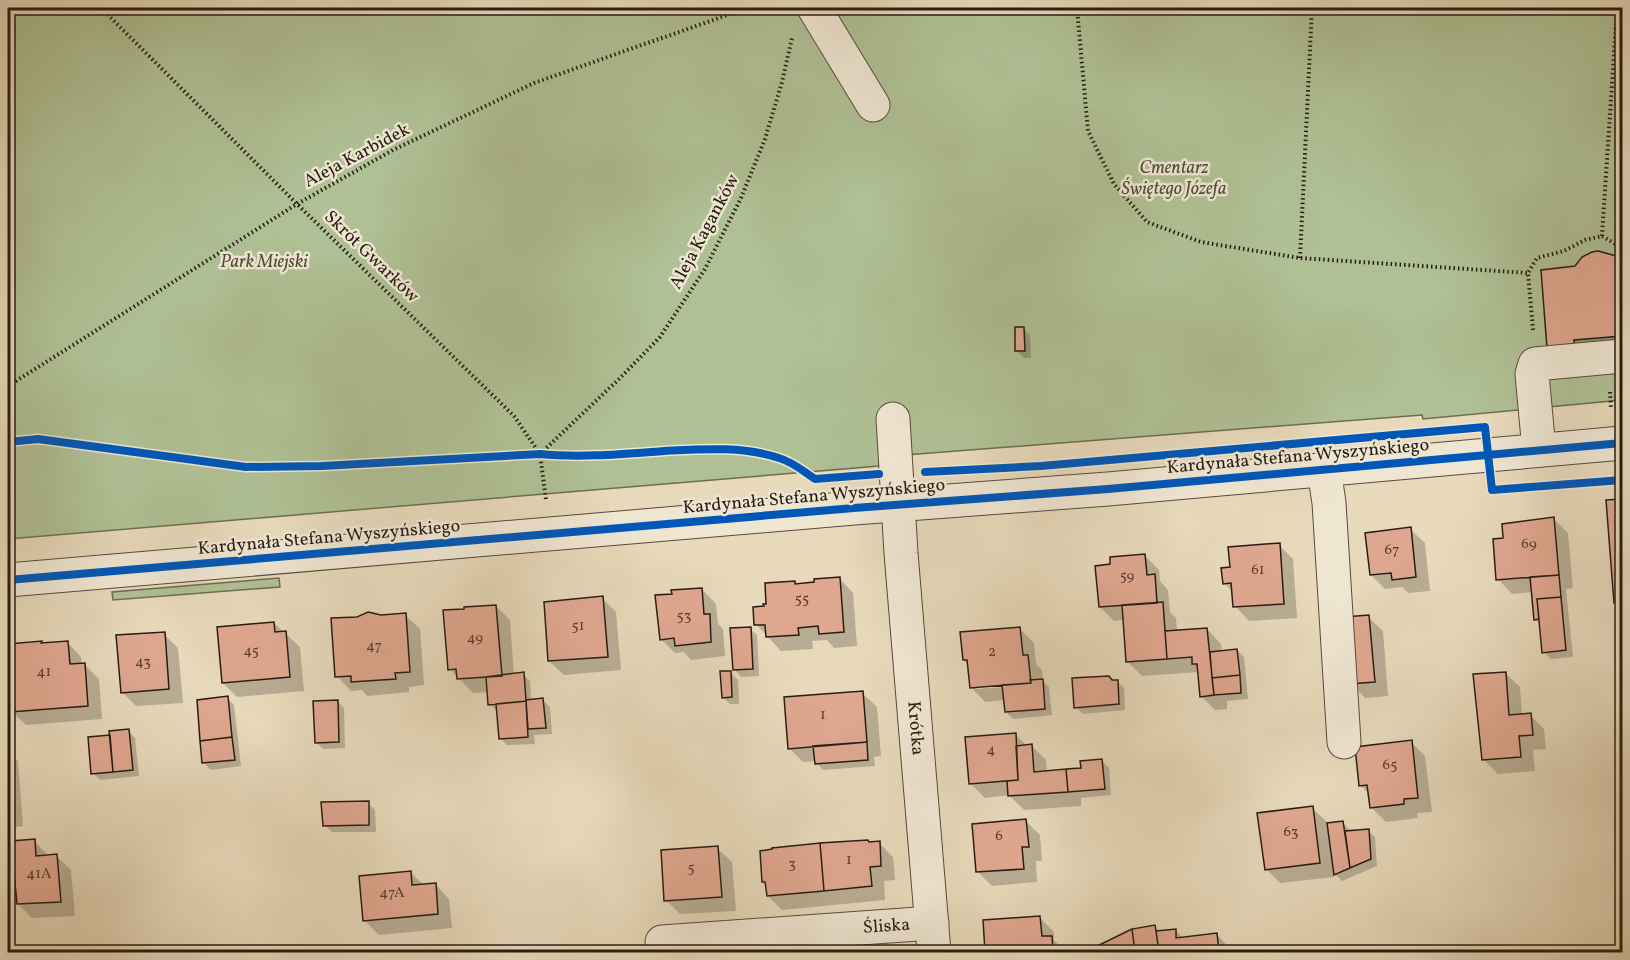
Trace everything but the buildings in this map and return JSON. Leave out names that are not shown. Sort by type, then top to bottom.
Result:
[{"type":"street","points":[[814,8],[873,105]]},
{"type":"street","points":[[1539,450],[1532,374],[1535,364],[1623,356]]},
{"type":"street","name":"Krótka","points":[[893,419],[901,553],[933,938]]},
{"type":"street","name":"Kardynała Stefana Wyszyńskiego","points":[[8,580],[1108,489],[1623,443]]},
{"type":"street","points":[[1324,469],[1329,503],[1344,742]]},
{"type":"street","name":"Śliska","points":[[662,942],[933,938]]},
{"type":"path","points":[[1077,8],[1088,131],[1114,184],[1148,222],[1202,242],[1300,258],[1528,273]]},
{"type":"path","points":[[1300,258],[1312,8]]},
{"type":"path","points":[[1602,237],[1617,8]]},
{"type":"path","points":[[1535,364],[1528,273],[1537,258],[1564,251],[1585,240],[1602,237],[1623,248]]},
{"type":"path","points":[[544,454],[546,500]]},
{"type":"green space","points":[[8,8],[1622,8],[1622,400],[1423,419],[1422,415],[879,457],[879,466],[8,539]]},
{"type":"green space","points":[[279,578],[280,587],[113,600],[112,592]]},
{"type":"cycle path","points":[[925,472],[1041,466],[1485,427],[1492,490],[1622,480]]},
{"type":"cycle path","points":[[8,442],[38,439],[246,467],[322,466],[540,454],[586,456],[722,449],[779,458],[793,464],[815,479],[879,474]]},
{"type":"cycle path","points":[[8,580],[854,508],[1108,489],[1622,443]]},
{"type":"park label","name":"Cmentarz Świętego Józefa","points":[[1174,178]]},
{"type":"park label","name":"Park Miejski","points":[[264,262]]}]
